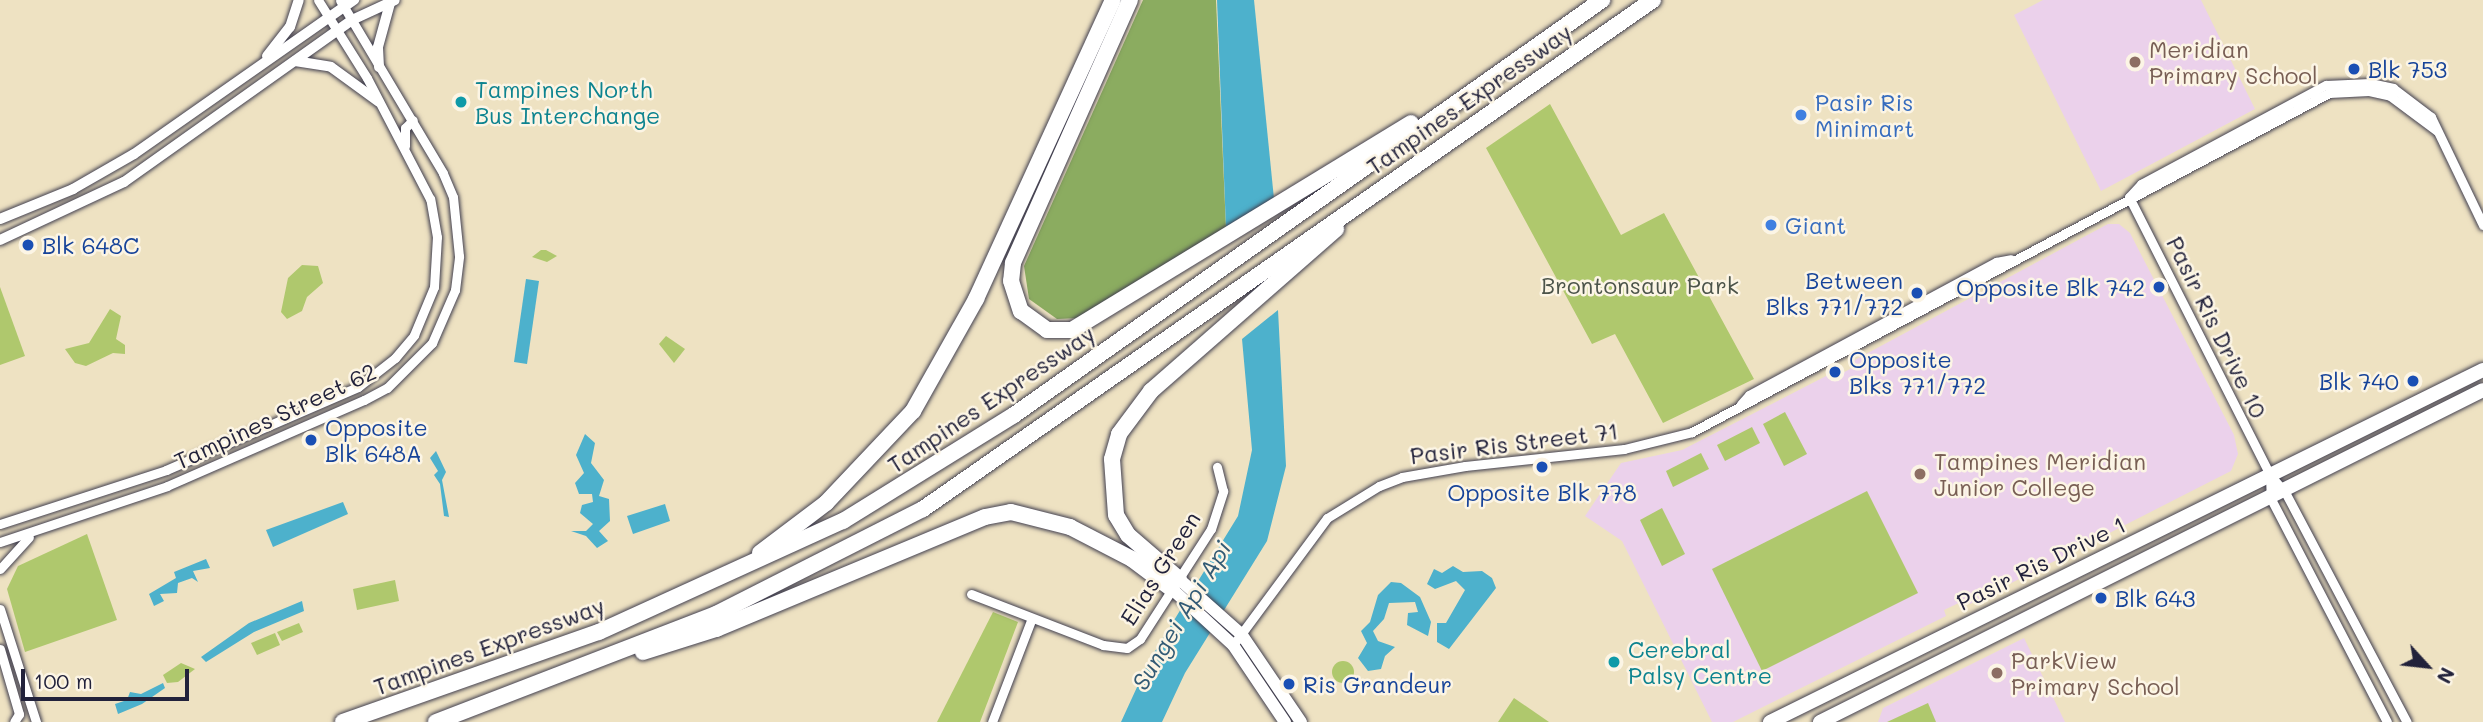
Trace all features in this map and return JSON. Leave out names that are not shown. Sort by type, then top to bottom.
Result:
[{"type":"highway","points":[[756,558],[774,539],[826,503],[913,411],[976,299],[1114,0]]},
{"type":"highway","points":[[1130,0],[1013,263],[1011,281],[1021,311],[1047,330],[1072,330],[1529,52]]},
{"type":"highway","name":"Tampines Expressway","points":[[343,722],[599,632],[756,558],[843,521],[1014,415],[1602,0]]},
{"type":"highway","name":"Tampines Expressway","points":[[436,722],[716,614],[923,509],[1653,0]]},
{"type":"highway","points":[[1594,40],[1662,0]]},
{"type":"highway","points":[[1176,584],[1128,535],[1116,515],[1112,459],[1119,434],[1151,391],[1305,261],[1367,197]]},
{"type":"highway","points":[[494,700],[716,629],[985,517],[1011,512],[1070,527],[1176,584]]},
{"type":"main road","name":"Pasir Ris Drive 1","points":[[1770,722],[2483,370]]},
{"type":"main road","name":"Pasir Ris Drive 1","points":[[1820,722],[2286,492],[2483,390]]},
{"type":"main road","points":[[1176,584],[1226,629],[1242,635],[1301,722]]},
{"type":"main road","points":[[1226,629],[1233,645],[1285,722]]},
{"type":"street","points":[[258,66],[290,27],[299,0]]},
{"type":"street","name":"Tampines Street 62","points":[[0,524],[166,470],[358,387],[395,358],[428,310],[437,237],[430,199],[379,102],[318,0]]},
{"type":"street","points":[[0,219],[99,175],[330,17],[346,2]]},
{"type":"street","name":"Tampines Street 62","points":[[0,542],[33,534],[167,486],[364,400],[410,369],[446,319],[459,256],[453,197],[413,121],[352,20],[346,2]]},
{"type":"street","points":[[0,240],[124,182],[352,20],[392,2]]},
{"type":"street","points":[[379,67],[379,47],[392,2]]},
{"type":"street","points":[[295,61],[331,67],[379,102]]},
{"type":"street","name":"Pasir Ris Street 71","points":[[1233,645],[1327,518],[1379,486],[1452,468],[1661,443],[1740,406],[2129,197],[2141,184],[2326,85],[2370,83],[2393,89],[2431,117],[2483,225]]},
{"type":"street","points":[[404,148],[405,128],[413,121]]},
{"type":"street","name":"Pasir Ris Drive 10","points":[[2129,197],[2270,475],[2286,492],[2407,722]]},
{"type":"street","name":"Elias Green","points":[[971,594],[1103,645],[1126,648],[1140,639],[1207,537],[1220,505],[1223,479],[1217,467]]},
{"type":"street","name":"Pasir Ris Drive 10","points":[[2270,475],[2271,499],[2387,722]]},
{"type":"street","points":[[0,569],[33,534]]},
{"type":"street","points":[[0,609],[36,722]]},
{"type":"street","points":[[992,722],[1032,618]]},
{"type":"street","points":[[0,649],[19,714],[14,722]]},
{"type":"street","points":[[12,688],[24,683]]},
{"type":"shaded area","name":"Meridian Primary School","points":[[2043,0],[2201,0],[2255,109],[2101,191],[2014,15]]},
{"type":"shaded area","name":"Tampines Meridian Junior College","points":[[2108,224],[2119,224],[2130,233],[2234,435],[2238,454],[2231,471],[1970,604],[1967,599],[1944,610],[1946,616],[1733,722],[1712,722],[1622,541],[1585,516],[1621,463],[1682,450],[1828,375],[1831,379],[1854,367],[1851,362]]},
{"type":"shaded area","name":"ParkView Primary School","points":[[2024,638],[2065,722],[1878,722],[1883,708]]},
{"type":"green space","points":[[1143,0],[1216,0],[1226,228],[1080,318],[1057,319],[1029,299],[1024,266]]},
{"type":"green space","name":"Brontonsaur Park","points":[[1550,104],[1621,235],[1664,213],[1754,379],[1663,423],[1615,334],[1592,344],[1486,148]]},
{"type":"green space","points":[[541,250],[557,256],[547,262],[532,257]]},
{"type":"green space","points":[[302,265],[318,266],[323,283],[307,297],[302,311],[287,319],[281,312],[288,278]]},
{"type":"green space","points":[[0,287],[25,356],[0,365]]},
{"type":"green space","points":[[110,309],[121,316],[116,339],[125,345],[125,354],[113,353],[86,366],[75,363],[65,349],[89,343]]},
{"type":"green space","points":[[666,336],[685,349],[674,363],[659,344]]},
{"type":"green space","points":[[1785,412],[1807,454],[1784,466],[1763,424]]},
{"type":"green space","points":[[1752,427],[1760,443],[1725,461],[1717,445]]},
{"type":"green space","points":[[1701,453],[1709,469],[1673,487],[1666,471]]},
{"type":"green space","points":[[1867,491],[1918,593],[1762,671],[1712,569]]},
{"type":"green space","points":[[1662,508],[1685,554],[1662,566],[1640,520]]},
{"type":"green space","points":[[87,534],[117,620],[25,652],[7,589],[18,566]]},
{"type":"green space","points":[[395,580],[399,601],[357,610],[353,589]]},
{"type":"green space","points":[[993,612],[1018,622],[980,722],[937,722]]},
{"type":"green space","points":[[299,623],[303,632],[282,641],[277,632]]},
{"type":"green space","points":[[275,633],[280,645],[257,655],[251,643]]},
{"type":"green space","points":[[1343,661],[1351,664],[1354,672],[1351,680],[1343,683],[1335,680],[1332,672],[1335,664]]},
{"type":"green space","points":[[181,663],[195,669],[178,682],[167,683],[163,675]]},
{"type":"green space","points":[[1514,698],[1549,722],[1498,722]]},
{"type":"green space","points":[[1928,703],[1936,722],[1887,722]]},
{"type":"water","points":[[1217,0],[1254,0],[1274,199],[1226,228]]},
{"type":"water","points":[[526,279],[539,281],[527,364],[514,362]]},
{"type":"water","name":"Sungei Api Api","points":[[1278,310],[1286,466],[1267,541],[1185,673],[1162,722],[1121,722],[1149,661],[1238,516],[1252,450],[1242,339]]},
{"type":"water","points":[[585,434],[595,443],[591,463],[604,480],[599,496],[609,499],[610,521],[599,531],[608,541],[597,548],[586,536],[571,531],[586,531],[593,524],[580,513],[582,505],[593,502],[592,494],[579,494],[575,483],[584,473],[576,455]]},
{"type":"water","points":[[436,451],[446,472],[442,480],[449,517],[444,516],[440,484],[434,475],[438,471],[430,458]]},
{"type":"water","points":[[343,502],[348,514],[273,547],[266,530]]},
{"type":"water","points":[[665,504],[670,521],[633,534],[627,516]]},
{"type":"water","points":[[206,559],[210,568],[193,571],[198,582],[192,578],[178,583],[177,593],[160,594],[164,601],[154,606],[149,594],[176,578],[174,572]]},
{"type":"water","points":[[1453,566],[1463,572],[1482,571],[1492,578],[1496,588],[1449,649],[1437,642],[1437,623],[1446,623],[1465,590],[1456,581],[1435,589],[1427,584],[1434,569],[1442,573]]},
{"type":"water","points":[[1391,582],[1401,583],[1420,597],[1431,622],[1428,636],[1407,625],[1408,613],[1418,612],[1415,602],[1389,603],[1384,619],[1373,631],[1378,641],[1395,647],[1385,656],[1381,669],[1368,671],[1358,658],[1367,643],[1361,631],[1370,622],[1378,595]]},
{"type":"water","points":[[302,601],[304,611],[254,632],[206,662],[201,657],[249,623]]},
{"type":"water","points":[[163,683],[165,688],[142,704],[118,714],[115,704],[127,700],[130,692],[141,694]]},
{"type":"place","name":"Meridian Primary School","points":[[2135,62]]},
{"type":"place","name":"Blk 753","points":[[2354,69]]},
{"type":"place","name":"Tampines North Bus Interchange","points":[[461,102]]},
{"type":"place","name":"Pasir Ris Minimart","points":[[1801,115]]},
{"type":"place","name":"Giant","points":[[1771,225]]},
{"type":"place","name":"Blk 648C","points":[[28,245]]},
{"type":"place","name":"Opposite Blk 742","points":[[2159,287]]},
{"type":"place","name":"Between Blks 771/772","points":[[1917,293]]},
{"type":"place","name":"Opposite Blks 771/772","points":[[1835,372]]},
{"type":"place","name":"Blk 740","points":[[2413,381]]},
{"type":"place","name":"Opposite Blk 648A","points":[[311,440]]},
{"type":"place","name":"Opposite Blk 778","points":[[1542,467]]},
{"type":"place","name":"Tampines Meridian Junior College","points":[[1920,474]]},
{"type":"place","name":"Blk 643","points":[[2101,598]]},
{"type":"place","name":"Cerebral Palsy Centre","points":[[1614,662]]},
{"type":"place","name":"ParkView Primary School","points":[[1997,673]]},
{"type":"place","name":"Ris Grandeur","points":[[1289,684]]}]
